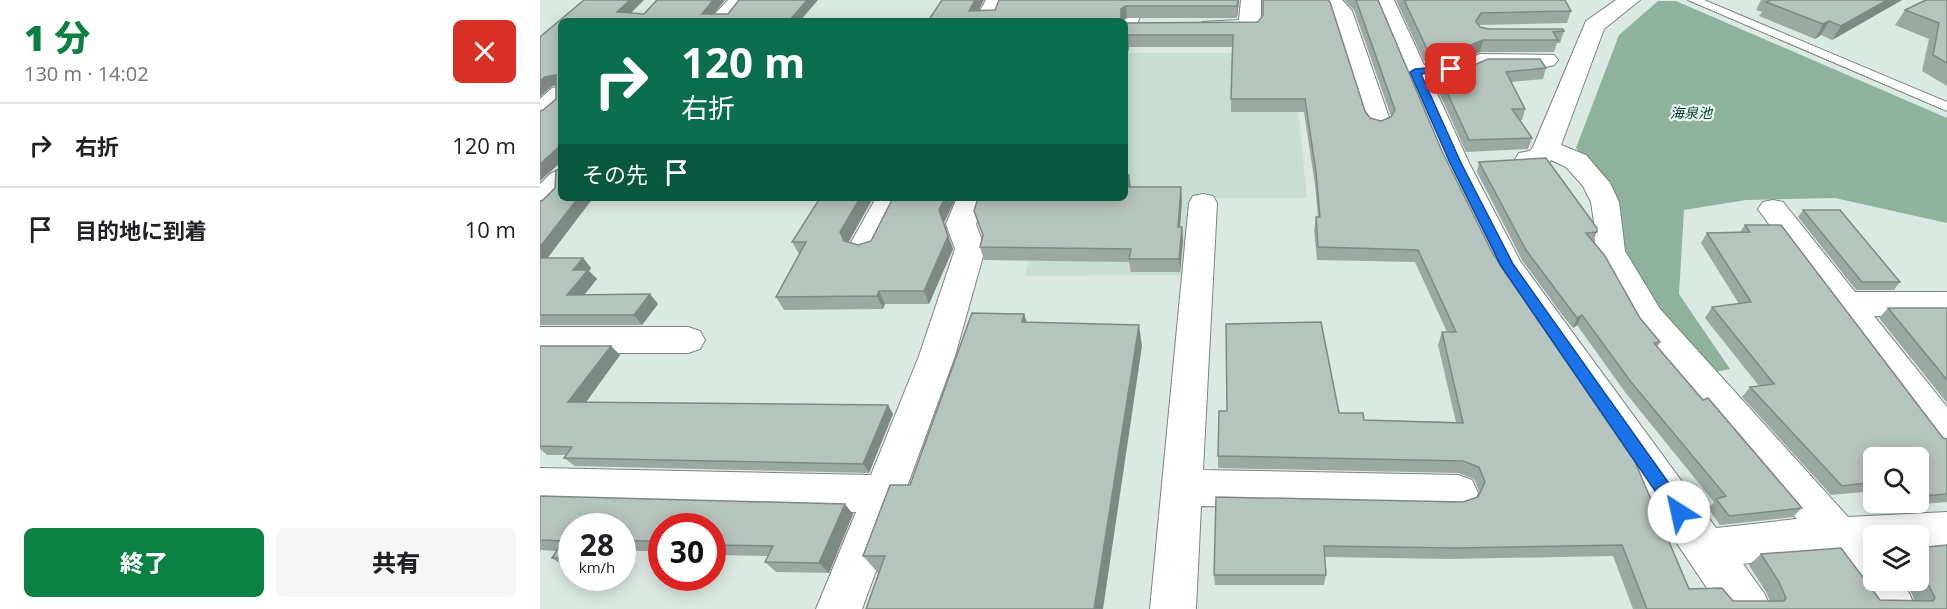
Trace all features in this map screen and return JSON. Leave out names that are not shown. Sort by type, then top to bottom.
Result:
[{"type":"street","points":[[722,18],[740,0]]},
{"type":"street","points":[[987,18],[996,0]]},
{"type":"street","points":[[1128,23],[1135,0]]},
{"type":"street","points":[[1194,27],[1250,27],[1251,0]]},
{"type":"street","points":[[1331,0],[1341,11],[1378,123]]},
{"type":"street","points":[[1384,0],[1415,72],[1479,162],[1507,266],[1748,609]]},
{"type":"street","points":[[1479,162],[1538,159],[1546,148],[1580,32],[1594,26],[1630,0]]},
{"type":"street","points":[[1128,30],[1149,27]]},
{"type":"street","points":[[1415,72],[1469,68],[1480,61],[1546,60]]},
{"type":"street","points":[[540,113],[558,96]]},
{"type":"street","points":[[1546,148],[1576,161],[1596,183],[1605,202],[1609,222],[1610,250],[1648,318],[1839,537],[1893,609]]},
{"type":"street","points":[[540,201],[558,182]]},
{"type":"street","points":[[864,246],[888,201]]},
{"type":"street","points":[[839,609],[937,356],[970,249],[961,224],[970,201]]},
{"type":"street","points":[[1173,609],[1203,203]]},
{"type":"street","points":[[1773,209],[1947,435]]},
{"type":"street","points":[[1846,304],[1947,304]]},
{"type":"street","points":[[540,340],[688,340]]},
{"type":"street","points":[[540,486],[884,494]]},
{"type":"street","points":[[1183,488],[1458,493]]},
{"type":"street","points":[[1706,550],[1769,540],[1947,532]]},
{"type":"lane","points":[[1694,0],[1947,106]]},
{"type":"shaded area","points":[[1128,53],[1251,53],[1298,111],[1307,198],[1210,198],[1208,275],[1025,276],[1030,256],[1120,201],[1128,201]]},
{"type":"water","name":"海泉池","points":[[1658,1],[1676,1],[1947,118],[1947,223],[1835,198],[1746,200],[1684,210],[1679,294],[1730,369],[1710,373],[1636,281],[1606,185],[1576,148],[1619,35]]},
{"type":"building","points":[[584,0],[630,0],[617,12],[644,14],[657,0],[713,0],[702,14],[728,14],[739,0],[807,0],[792,18],[563,18]]},
{"type":"building","points":[[942,0],[975,0],[969,11],[995,10],[999,0],[1238,0],[1237,6],[1126,6],[1121,9],[1121,18],[930,18]]},
{"type":"building","points":[[1263,0],[1328,0],[1365,111],[1370,118],[1381,121],[1391,117],[1395,110],[1356,0],[1378,0],[1442,151],[1493,254],[1633,457],[1689,589],[1722,588],[1733,601],[1784,601],[1786,598],[1779,582],[1761,554],[1841,548],[1863,577],[1863,591],[1873,591],[1880,600],[1933,601],[1935,598],[1929,586],[1929,547],[1947,545],[1947,609],[1647,609],[1622,545],[1455,548],[1324,546],[1326,575],[1214,575],[1216,497],[1463,502],[1478,497],[1485,482],[1479,467],[1463,461],[1218,456],[1219,411],[1227,411],[1226,324],[1321,322],[1339,413],[1363,413],[1364,420],[1463,423],[1442,332],[1456,332],[1418,250],[1318,247],[1316,217],[1320,217],[1305,99],[1231,99],[1233,35],[1128,35],[1128,23],[1258,22],[1263,15]]},
{"type":"building","points":[[1404,0],[1565,0],[1571,11],[1481,13],[1476,21],[1480,27],[1489,29],[1563,29],[1564,31],[1553,32],[1558,40],[1483,40],[1465,47],[1427,49]]},
{"type":"building","points":[[1771,0],[1887,0],[1841,26],[1829,21],[1823,24],[1766,2]]},
{"type":"building","points":[[1926,0],[1947,0],[1947,63],[1933,55],[1939,23],[1905,10]]},
{"type":"building","points":[[558,22],[558,148],[540,164],[540,111],[556,99],[556,75],[545,77],[540,81],[540,37]]},
{"type":"building","points":[[1488,59],[1540,59],[1546,68],[1506,72],[1525,109],[1512,109],[1532,138],[1469,140],[1436,68],[1472,66]]},
{"type":"building","points":[[1546,158],[1597,228],[1597,232],[1586,233],[1605,256],[1640,318],[1660,342],[1654,343],[1703,400],[1708,398],[1802,508],[1729,516],[1716,499],[1726,496],[1631,382],[1582,315],[1577,318],[1526,250],[1479,162]]},
{"type":"building","points":[[556,170],[558,170],[558,201],[576,201],[540,247],[540,201],[555,188]]},
{"type":"building","points":[[1128,187],[1181,187],[1178,227],[1182,227],[1179,259],[1129,259],[1131,249],[980,247],[983,235],[974,211],[977,201],[1128,201]]},
{"type":"building","points":[[818,201],[858,201],[840,232],[844,241],[858,245],[871,241],[891,201],[944,201],[939,210],[948,236],[924,291],[879,291],[877,296],[776,297],[806,242],[792,242]]},
{"type":"building","points":[[1803,210],[1840,210],[1900,282],[1862,282]]},
{"type":"building","points":[[1745,225],[1781,225],[1943,438],[1947,439],[1947,494],[1929,495],[1929,447],[1863,447],[1863,483],[1842,486],[1750,387],[1774,384],[1712,307],[1751,302],[1707,233],[1750,232]]},
{"type":"building","points":[[540,258],[583,258],[573,270],[588,270],[567,295],[650,294],[634,315],[540,315]]},
{"type":"building","points":[[1888,308],[1947,308],[1947,380]]},
{"type":"building","points":[[972,313],[1024,314],[1022,322],[1139,325],[1094,609],[866,609],[885,556],[863,556],[890,485],[910,485]]},
{"type":"building","points":[[540,346],[611,346],[568,402],[888,405],[863,464],[564,458],[572,447],[540,446]]},
{"type":"building","points":[[540,496],[845,504],[819,563],[765,562],[773,546],[726,545],[726,513],[648,513],[648,541],[636,541],[636,513],[558,513],[558,541],[540,540]]},
{"type":"building","points":[[558,549],[558,558],[552,558]]},
{"type":"route","points":[[1451,69],[1415,72],[1455,163],[1507,266],[1679,512]]}]
